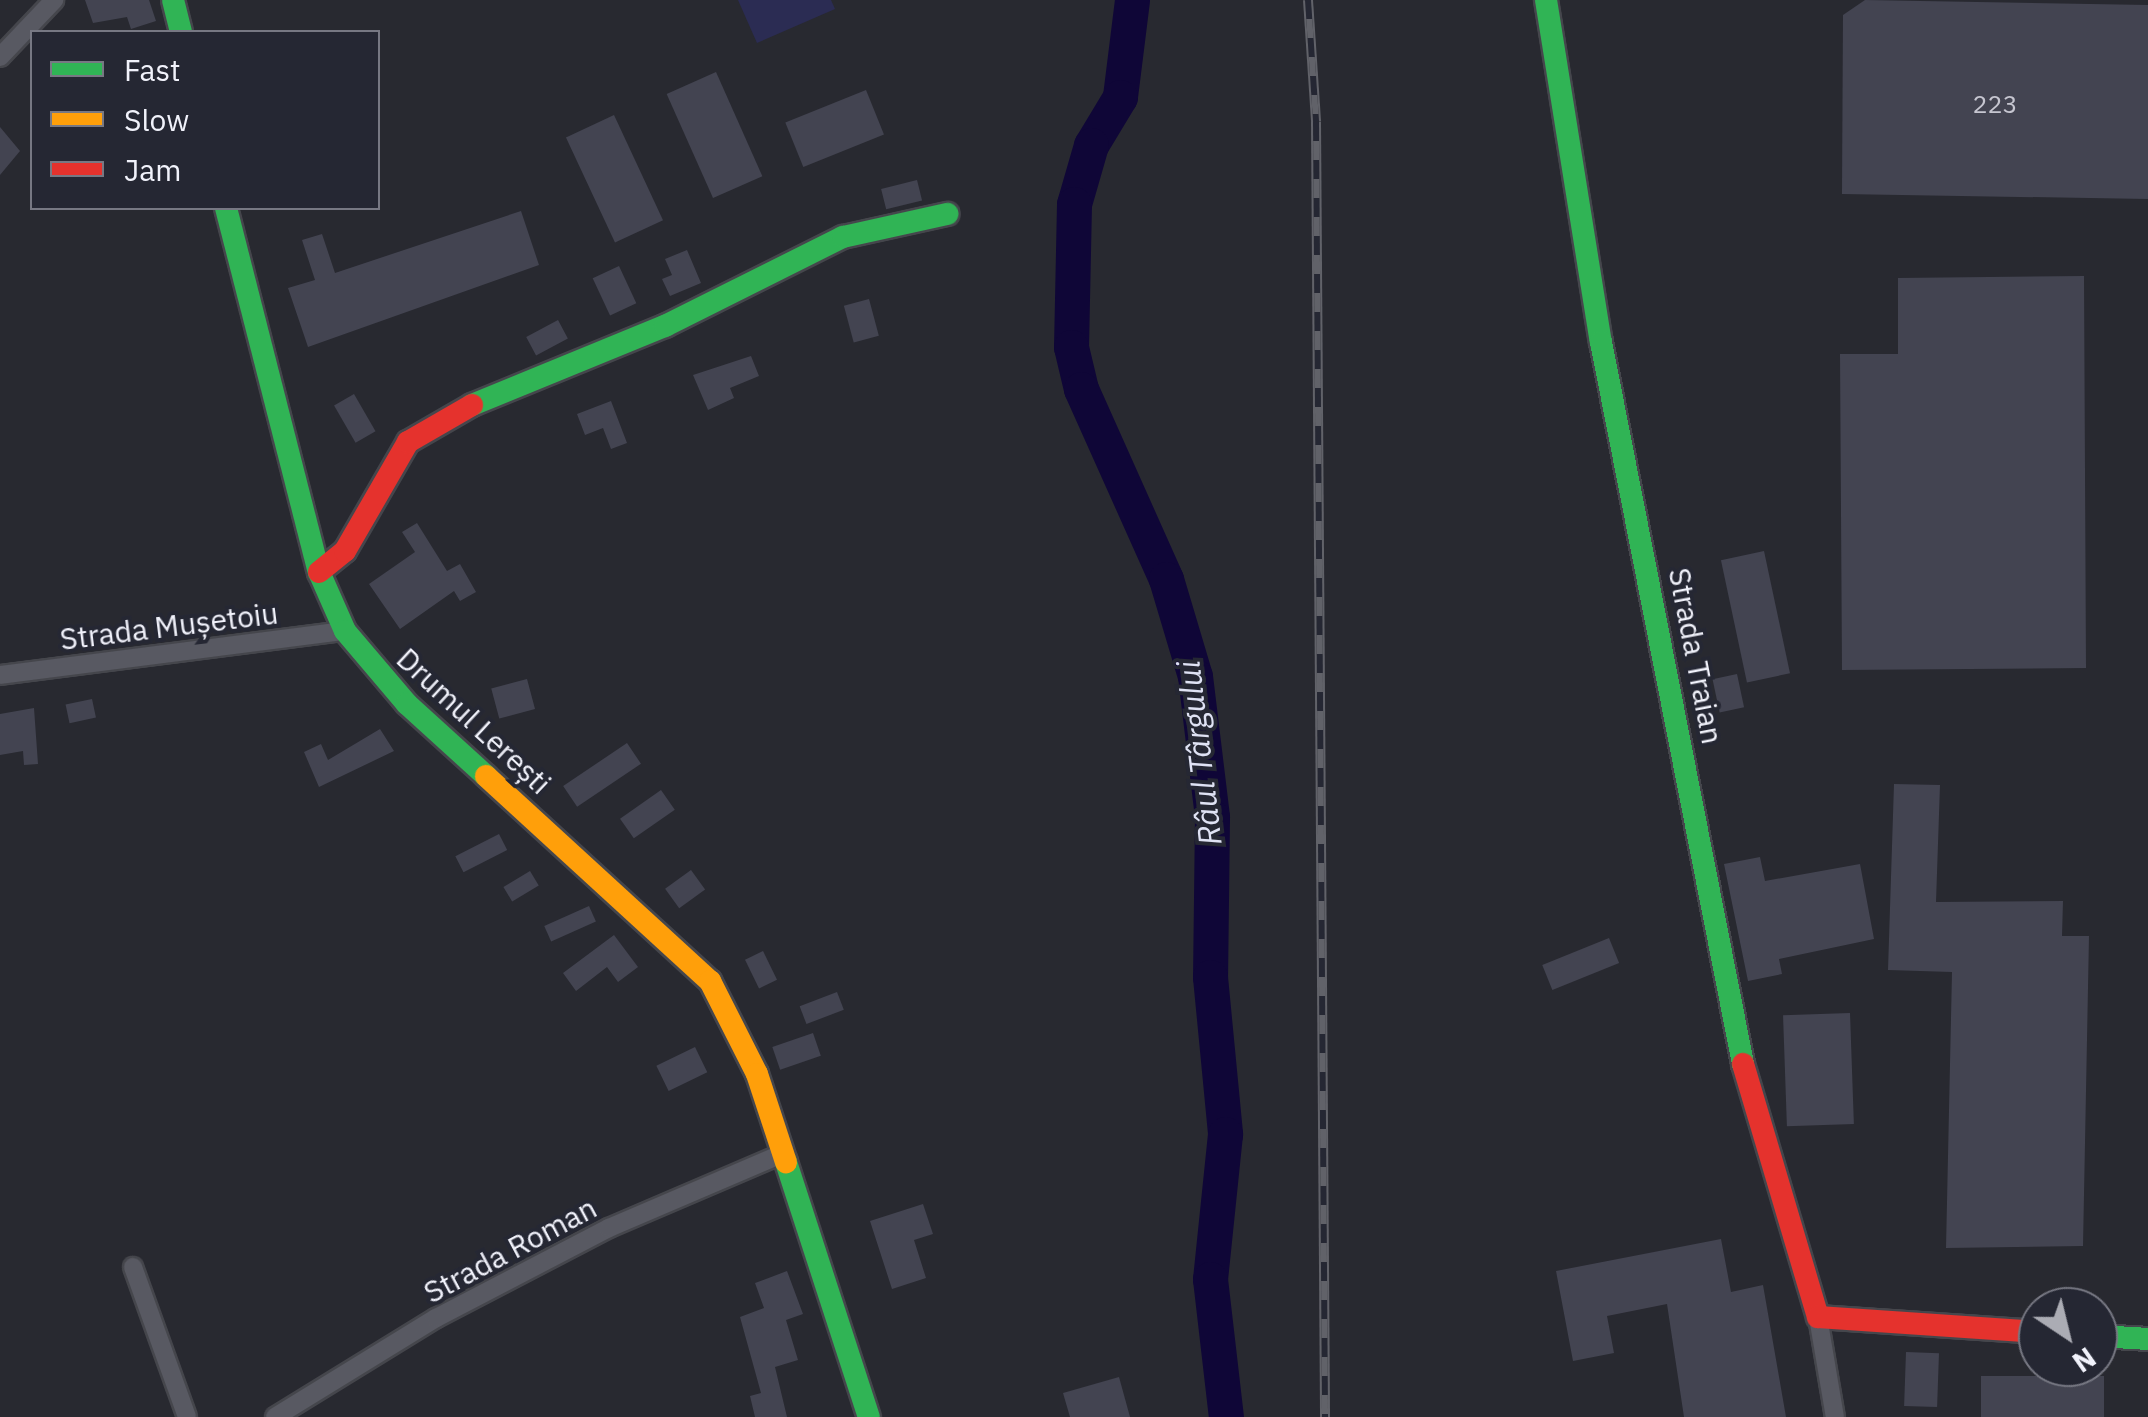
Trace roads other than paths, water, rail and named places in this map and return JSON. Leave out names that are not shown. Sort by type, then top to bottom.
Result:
[{"type":"street","points":[[0,57],[54,0]]},
{"type":"street","points":[[173,0],[180,30]]},
{"type":"street","name":"Strada Traian","points":[[1546,0],[1601,342],[1745,1076],[1818,1317],[1835,1417]]},
{"type":"street","name":"Drumul Lerești","points":[[227,210],[319,572],[346,631],[407,704],[710,981],[741,1034],[868,1417]]},
{"type":"street","points":[[319,572],[345,551],[408,442],[443,418],[665,326],[844,237],[947,214]]},
{"type":"street","name":"Strada Mușetoiu","points":[[0,675],[346,631]]},
{"type":"street","name":"Strada Roman","points":[[275,1417],[436,1318],[609,1228],[782,1154]]},
{"type":"street","points":[[134,1266],[187,1417]]},
{"type":"street","points":[[1818,1317],[2018,1331]]},
{"type":"street","points":[[2118,1337],[2148,1339]]},
{"type":"waterway","name":"Râul Târgului","points":[[1132,0],[1120,97],[1091,145],[1074,204],[1071,347],[1081,389],[1166,579],[1195,676],[1212,817],[1210,977],[1225,1134],[1210,1279],[1226,1417]]},
{"type":"railway","points":[[1308,0],[1316,122],[1325,1417]]}]
